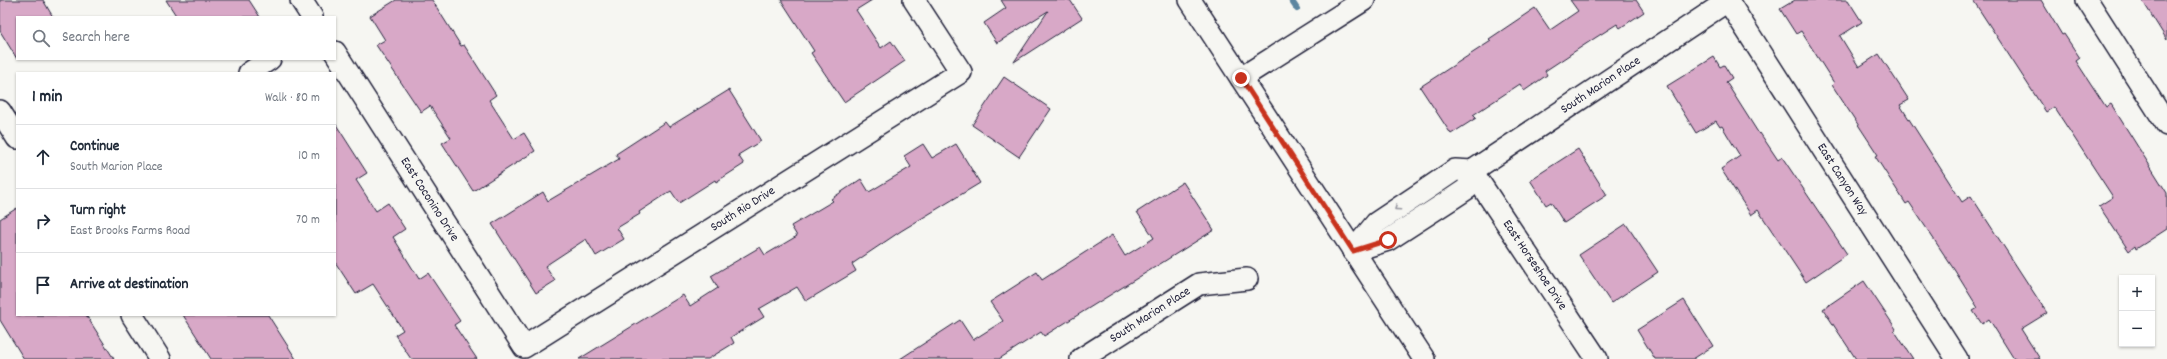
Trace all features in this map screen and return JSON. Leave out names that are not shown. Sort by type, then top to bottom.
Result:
[{"type":"street","points":[[301,0],[311,16]]},
{"type":"street","name":"South Rio Drive","points":[[524,347],[961,72],[914,0]]},
{"type":"street","points":[[1190,0],[1424,359]]},
{"type":"street","points":[[1241,78],[1364,0]]},
{"type":"street","name":"South Marion Place","points":[[1472,171],[1729,0]]},
{"type":"street","name":"East Canyon Way","points":[[1729,0],[1957,359]]},
{"type":"street","points":[[2086,0],[2167,125]]},
{"type":"street","name":"East Coconino Drive","points":[[336,54],[524,347]]},
{"type":"street","points":[[250,72],[268,60]]},
{"type":"street","points":[[0,111],[16,136]]},
{"type":"street","points":[[1455,170],[1472,171],[1468,188],[1437,209],[1388,240],[1353,251],[1376,223],[1424,190],[1455,170]]},
{"type":"street","name":"East Horseshoe Drive","points":[[1472,171],[1597,359]]},
{"type":"street","points":[[1424,190],[1437,209]]},
{"type":"street","name":"South Marion Place","points":[[1080,359],[1199,284],[1247,279]]},
{"type":"street","points":[[133,316],[160,359]]},
{"type":"building","points":[[0,0],[43,0],[52,16],[16,16],[16,57],[0,31]]},
{"type":"building","points":[[166,0],[249,0],[259,16],[176,16]]},
{"type":"building","points":[[396,0],[432,0],[461,46],[464,45],[496,95],[489,100],[514,139],[524,133],[535,151],[473,191],[442,143],[451,138],[430,106],[421,112],[376,45],[385,40],[370,16]]},
{"type":"building","points":[[781,0],[872,0],[856,10],[881,48],[891,41],[905,61],[844,102],[811,53],[814,51]]},
{"type":"building","points":[[1001,0],[1070,0],[1082,18],[1014,62],[1048,11],[997,43],[984,23],[1006,8]]},
{"type":"building","points":[[1570,0],[1636,0],[1644,12],[1620,28],[1617,24],[1595,38],[1545,71],[1547,75],[1524,91],[1520,84],[1473,115],[1476,118],[1451,134],[1420,87],[1491,41],[1489,39],[1535,8],[1550,30],[1578,11]]},
{"type":"building","points":[[1795,0],[1848,0],[1862,22],[1840,36],[1859,67],[1879,54],[1909,100],[1900,105],[1962,202],[1971,196],[2047,313],[2021,329],[2040,359],[2014,359],[1989,319],[1982,324],[1973,311],[1978,308],[1955,271],[1909,202],[1906,204],[1875,156],[1878,155],[1832,85],[1834,83],[1801,31],[1796,34],[1780,9]]},
{"type":"building","points":[[1973,0],[2041,0],[2062,35],[2064,34],[2080,58],[2076,61],[2106,107],[2111,104],[2167,193],[2167,229],[2136,249],[2135,246],[2129,251],[2099,206],[2113,197],[2054,107],[2046,112]]},
{"type":"building","points":[[2142,0],[2167,0],[2167,40]]},
{"type":"building","points":[[1714,57],[1720,67],[1724,65],[1732,78],[1726,82],[1759,134],[1760,133],[1778,160],[1782,157],[1847,254],[1806,282],[1758,210],[1751,215],[1721,169],[1740,156],[1722,126],[1720,127],[1716,121],[1696,133],[1667,86]]},
{"type":"building","points":[[1004,77],[1051,109],[1019,157],[972,125]]},
{"type":"building","points":[[729,90],[761,141],[738,155],[744,164],[716,182],[715,180],[679,203],[671,191],[639,212],[640,214],[617,228],[624,239],[596,256],[586,239],[545,266],[555,281],[536,293],[492,224],[543,192],[548,201],[619,159],[616,154],[665,122],[669,127]]},
{"type":"building","points":[[336,125],[367,173],[356,180],[376,211],[388,203],[405,229],[393,237],[419,279],[428,273],[460,321],[454,325],[477,359],[411,359],[395,335],[403,330],[373,284],[356,294],[336,264]]},
{"type":"building","points":[[923,144],[932,158],[956,144],[980,183],[901,231],[852,264],[856,271],[806,301],[797,287],[759,309],[764,317],[731,337],[734,343],[708,359],[579,359],[683,295],[690,306],[718,288],[711,276],[760,247],[765,255],[797,236],[791,226],[833,201],[831,199],[861,179],[869,192],[911,167],[904,156]]},
{"type":"building","points":[[1578,149],[1607,195],[1564,223],[1551,202],[1546,205],[1530,180]]},
{"type":"building","points":[[1183,182],[1214,230],[1160,264],[1044,336],[1041,332],[999,359],[900,359],[960,320],[973,340],[1003,321],[990,302],[1037,272],[1042,280],[1112,235],[1125,256],[1154,238],[1137,212]]},
{"type":"building","points":[[16,209],[16,316],[87,316],[114,359],[24,359],[0,320],[0,219]]},
{"type":"building","points":[[1626,224],[1658,272],[1611,303],[1579,255]]},
{"type":"building","points":[[1864,281],[1896,329],[1894,330],[1913,359],[1856,359],[1823,309]]},
{"type":"building","points":[[1684,300],[1713,346],[1693,359],[1655,359],[1637,330]]},
{"type":"building","points":[[184,316],[269,316],[296,359],[211,359]]},
{"type":"waterway","points":[[1291,0],[1297,9]]},
{"type":"route","points":[[1241,78],[1353,251],[1388,240]]}]
